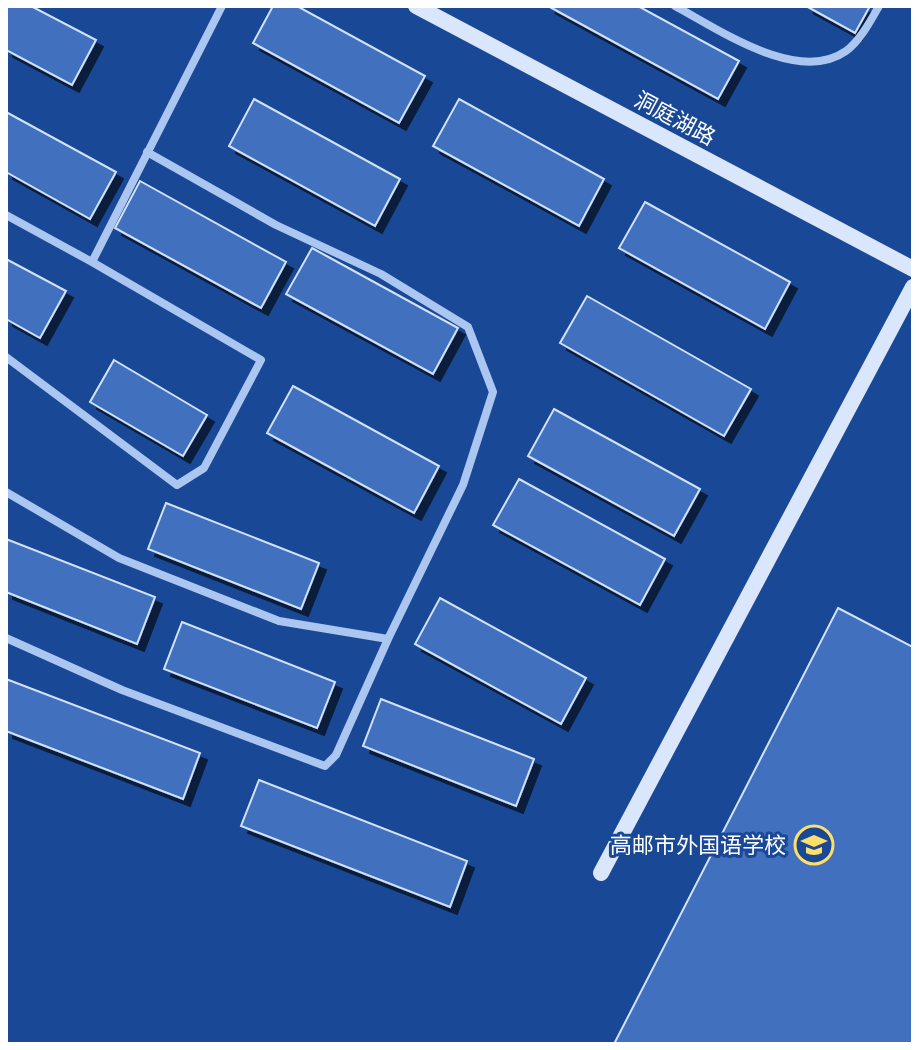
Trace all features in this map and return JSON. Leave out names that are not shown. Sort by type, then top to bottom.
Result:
[{"type":"street","points":[[92,262],[222,6]]},
{"type":"street","name":"洞庭湖路","points":[[416,6],[913,269]]},
{"type":"street","points":[[675,6],[760,51],[794,61],[823,60],[847,51],[870,23],[879,6]]},
{"type":"street","points":[[6,638],[122,690],[325,766],[336,755],[463,485],[493,392],[468,327],[381,274],[276,225],[147,152]]},
{"type":"street","points":[[6,215],[261,360],[204,468],[177,485],[6,357]]},
{"type":"street","points":[[601,873],[913,287]]},
{"type":"street","points":[[6,492],[119,558],[279,621],[388,639]]},
{"type":"building","points":[[6,6],[31,6],[96,40],[72,85],[6,50]]},
{"type":"building","points":[[273,6],[297,6],[425,76],[399,123],[253,43]]},
{"type":"building","points":[[548,6],[638,6],[739,61],[718,99]]},
{"type":"building","points":[[806,6],[870,6],[855,33]]},
{"type":"building","points":[[254,99],[400,179],[375,226],[229,146]]},
{"type":"building","points":[[459,99],[604,179],[579,226],[433,146]]},
{"type":"building","points":[[6,112],[116,172],[90,219],[6,172]]},
{"type":"building","points":[[140,181],[286,262],[261,308],[115,228]]},
{"type":"building","points":[[645,202],[790,282],[765,329],[619,248]]},
{"type":"building","points":[[312,248],[458,328],[433,374],[286,294]]},
{"type":"building","points":[[6,259],[66,291],[40,338],[6,319]]},
{"type":"building","points":[[587,296],[751,389],[724,436],[560,343]]},
{"type":"building","points":[[114,360],[207,415],[183,456],[90,402]]},
{"type":"building","points":[[293,386],[439,466],[414,513],[267,433]]},
{"type":"building","points":[[554,409],[700,489],[674,536],[528,456]]},
{"type":"building","points":[[519,479],[665,559],[640,605],[493,525]]},
{"type":"building","points":[[166,503],[319,563],[301,609],[148,549]]},
{"type":"building","points":[[6,539],[155,597],[137,644],[6,592]]},
{"type":"building","points":[[440,598],[586,678],[561,724],[415,644]]},
{"type":"building","name":"高邮市外国语学校","points":[[838,608],[913,647],[913,1044],[614,1044]]},
{"type":"building","points":[[182,622],[335,682],[317,728],[164,669]]},
{"type":"building","points":[[6,679],[200,753],[183,799],[6,731]]},
{"type":"building","points":[[381,699],[534,759],[516,806],[363,746]]},
{"type":"building","points":[[259,780],[467,861],[450,907],[241,826]]},
{"type":"place","name":"高邮市外国语学校","points":[[814,845]]}]
